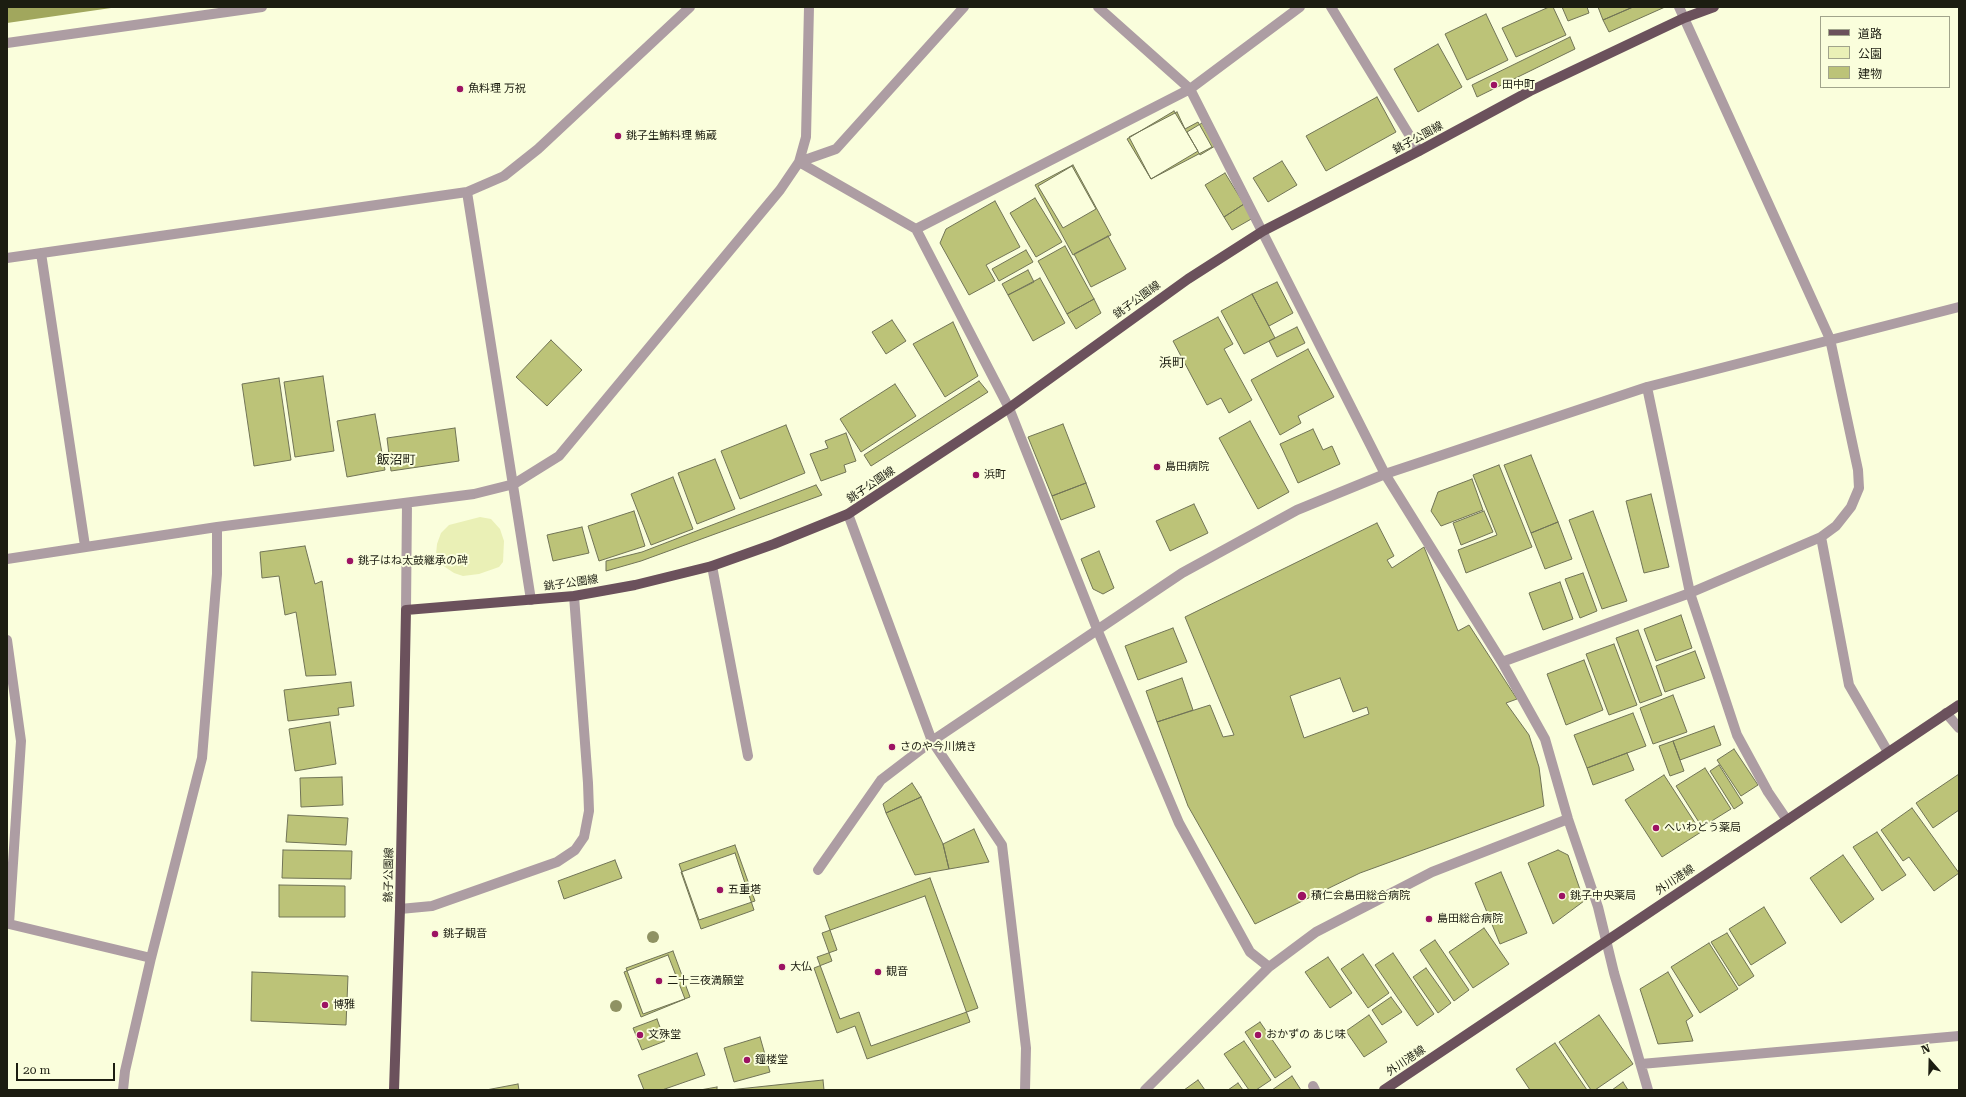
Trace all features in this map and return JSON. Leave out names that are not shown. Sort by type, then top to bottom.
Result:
[{"type":"main road","name":"銚子公園線","points":[[394,1090],[400,909],[406,610],[574,596],[635,585],[712,566],[774,544],[848,514],[1009,408],[1188,279],[1263,231],[1420,151],[1530,91],[1684,18],[1714,7]]},
{"type":"main road","name":"外川港線","points":[[1384,1090],[1959,705]]},
{"type":"street","points":[[7,43],[262,7]]},
{"type":"street","points":[[7,258],[467,192],[504,176],[538,149],[690,7]]},
{"type":"street","points":[[7,559],[217,526],[474,494],[514,484],[559,456],[780,190],[799,162],[806,137],[809,7]]},
{"type":"street","points":[[799,162],[836,149],[964,7]]},
{"type":"street","points":[[1098,7],[1190,89],[1385,474],[1502,662],[1544,739],[1568,819],[1598,907],[1614,974],[1648,1090]]},
{"type":"street","points":[[916,229],[1190,89],[1300,7]]},
{"type":"street","points":[[1331,7],[1420,151]]},
{"type":"street","points":[[1502,662],[1690,593],[1822,537],[1836,526],[1851,507],[1859,488],[1858,470],[1830,339],[1679,7]]},
{"type":"street","points":[[799,162],[916,229],[1009,408],[1097,629],[1179,823],[1250,952],[1269,967]]},
{"type":"street","points":[[467,192],[531,600]]},
{"type":"street","points":[[42,253],[85,546]]},
{"type":"street","points":[[818,870],[881,780],[932,741],[1182,572],[1297,510],[1385,474],[1647,387],[1959,307]]},
{"type":"street","points":[[1647,387],[1690,593],[1737,735],[1768,792],[1787,820]]},
{"type":"street","points":[[406,610],[407,503]]},
{"type":"street","points":[[848,514],[932,741],[1002,845],[1026,1048],[1025,1090]]},
{"type":"street","points":[[123,1090],[125,1071],[151,958],[202,758],[218,574],[217,526]]},
{"type":"street","points":[[1822,537],[1849,685],[1888,752]]},
{"type":"street","points":[[712,566],[748,756]]},
{"type":"street","points":[[400,909],[432,906],[557,862],[575,850],[584,837],[589,811],[588,783],[574,596]]},
{"type":"street","points":[[7,640],[21,741],[9,924],[151,958]]},
{"type":"street","points":[[1946,713],[1959,728]]},
{"type":"street","points":[[1145,1090],[1269,967],[1316,932],[1432,872],[1568,819]]},
{"type":"street","points":[[1641,1064],[1959,1036]]},
{"type":"green space","points":[[480,517],[491,519],[500,529],[504,541],[503,562],[499,567],[479,574],[463,576],[454,573],[442,565],[436,555],[437,544],[441,533],[449,525]]},
{"type":"shaded area","points":[[7,7],[118,7],[7,23]]},
{"type":"building","points":[[1549,7],[1553,7],[1566,35],[1516,57],[1502,28]]},
{"type":"building","points":[[1562,7],[1587,7],[1589,13],[1568,21]]},
{"type":"building","points":[[1598,7],[1633,7],[1603,20]]},
{"type":"building","points":[[1633,7],[1665,7],[1609,32],[1603,20]]},
{"type":"building","points":[[1486,14],[1508,60],[1467,80],[1445,34]]},
{"type":"building","points":[[1570,37],[1575,49],[1477,97],[1472,85]]},
{"type":"building","points":[[1438,44],[1462,87],[1418,112],[1394,69]]},
{"type":"building","points":[[1377,97],[1396,132],[1326,171],[1306,136]]},
{"type":"building","points":[[1174,111],[1198,151],[1151,179],[1127,139]]},
{"type":"building","points":[[1177,112],[1185,129],[1198,122],[1212,147],[1151,179],[1129,137]]},
{"type":"building","points":[[1202,123],[1215,146],[1200,155],[1187,132]]},
{"type":"building","points":[[1282,161],[1297,185],[1268,202],[1253,178]]},
{"type":"building","points":[[1073,165],[1111,235],[1073,255],[1035,185]]},
{"type":"building","points":[[1072,166],[1096,209],[1063,228],[1038,186]]},
{"type":"building","points":[[1225,173],[1244,204],[1224,217],[1205,185]]},
{"type":"building","points":[[1035,198],[1062,242],[1036,257],[1010,213]]},
{"type":"building","points":[[995,201],[1020,247],[986,265],[995,281],[969,295],[940,243],[946,229]]},
{"type":"building","points":[[1244,204],[1253,218],[1232,230],[1224,217]]},
{"type":"building","points":[[1108,236],[1126,269],[1091,287],[1074,254]]},
{"type":"building","points":[[1065,246],[1094,299],[1067,314],[1038,261]]},
{"type":"building","points":[[1026,250],[1033,262],[999,281],[992,269]]},
{"type":"building","points":[[1028,270],[1034,282],[1008,295],[1002,284]]},
{"type":"building","points":[[1040,278],[1065,323],[1033,341],[1008,295]]},
{"type":"building","points":[[1277,282],[1293,313],[1269,326],[1252,294]]},
{"type":"building","points":[[1252,294],[1275,338],[1244,354],[1221,311]]},
{"type":"building","points":[[1094,299],[1101,313],[1076,329],[1067,314]]},
{"type":"building","points":[[1218,317],[1233,344],[1224,349],[1252,400],[1229,413],[1221,398],[1207,405],[1173,341]]},
{"type":"building","points":[[892,320],[906,341],[886,354],[872,332]]},
{"type":"building","points":[[953,322],[978,376],[945,397],[913,344]]},
{"type":"building","points":[[1297,327],[1305,343],[1277,357],[1269,341]]},
{"type":"building","points":[[551,340],[582,370],[547,406],[516,377]]},
{"type":"building","points":[[1308,349],[1334,397],[1298,416],[1301,423],[1280,435],[1251,380]]},
{"type":"building","points":[[323,376],[334,451],[295,457],[284,382]]},
{"type":"building","points":[[279,378],[291,460],[254,466],[242,384]]},
{"type":"building","points":[[979,381],[988,392],[871,466],[864,455]]},
{"type":"building","points":[[895,384],[916,416],[861,452],[840,419]]},
{"type":"building","points":[[375,414],[385,470],[347,477],[337,421]]},
{"type":"building","points":[[1250,421],[1289,492],[1258,509],[1219,438]]},
{"type":"building","points":[[1063,424],[1086,483],[1052,496],[1028,437]]},
{"type":"building","points":[[786,425],[805,473],[740,499],[721,451]]},
{"type":"building","points":[[455,428],[459,461],[391,471],[387,438]]},
{"type":"building","points":[[1313,429],[1323,450],[1332,446],[1340,464],[1298,483],[1280,444]]},
{"type":"building","points":[[846,433],[856,461],[844,465],[846,472],[821,481],[810,454],[828,448],[825,441]]},
{"type":"building","points":[[1531,455],[1558,522],[1531,533],[1504,465]]},
{"type":"building","points":[[715,459],[735,509],[697,524],[678,473]]},
{"type":"building","points":[[1499,465],[1532,547],[1466,573],[1458,550],[1497,535],[1473,475]]},
{"type":"building","points":[[673,477],[693,529],[651,545],[631,494]]},
{"type":"building","points":[[1472,479],[1483,510],[1441,526],[1431,511],[1438,492]]},
{"type":"building","points":[[1086,483],[1095,507],[1061,520],[1052,496]]},
{"type":"building","points":[[816,485],[822,495],[641,561],[606,571],[606,561],[642,552]]},
{"type":"building","points":[[1651,494],[1669,567],[1644,573],[1626,501]]},
{"type":"building","points":[[1194,504],[1208,533],[1170,551],[1156,521]]},
{"type":"building","points":[[634,511],[645,546],[599,561],[588,526]]},
{"type":"building","points":[[1484,511],[1493,532],[1461,545],[1453,523]]},
{"type":"building","points":[[1593,511],[1627,601],[1602,609],[1569,520]]},
{"type":"building","points":[[1558,522],[1572,559],[1545,569],[1531,533]]},
{"type":"building","points":[[1377,523],[1394,556],[1387,560],[1392,568],[1424,547],[1458,631],[1469,625],[1517,699],[1506,703],[1529,735],[1539,767],[1544,806],[1360,873],[1255,924],[1188,806],[1157,722],[1210,705],[1223,737],[1234,735],[1185,617]],"holes":[[[1340,678],[1353,712],[1367,707],[1369,714],[1304,738],[1290,696]]]},
{"type":"building","points":[[582,527],[589,553],[553,561],[547,535]]},
{"type":"building","points":[[305,546],[315,584],[322,581],[336,675],[306,676],[296,612],[285,615],[279,576],[262,578],[260,552]]},
{"type":"building","points":[[1099,551],[1114,588],[1103,594],[1093,589],[1081,559]]},
{"type":"building","points":[[1583,573],[1597,611],[1580,618],[1565,579]]},
{"type":"building","points":[[1560,582],[1573,619],[1543,630],[1529,593]]},
{"type":"building","points":[[1681,615],[1692,648],[1656,661],[1644,629]]},
{"type":"building","points":[[1173,628],[1187,662],[1138,680],[1125,646]]},
{"type":"building","points":[[1638,630],[1662,695],[1640,703],[1616,638]]},
{"type":"building","points":[[1614,644],[1637,705],[1609,715],[1586,654]]},
{"type":"building","points":[[1695,651],[1705,678],[1665,692],[1656,666]]},
{"type":"building","points":[[1584,660],[1603,710],[1566,725],[1547,674]]},
{"type":"building","points":[[1182,678],[1193,710],[1157,722],[1146,691]]},
{"type":"building","points":[[351,682],[354,706],[338,708],[339,715],[288,721],[284,690]]},
{"type":"building","points":[[1673,695],[1687,732],[1653,744],[1640,708]]},
{"type":"building","points":[[1633,713],[1646,746],[1587,768],[1574,735]]},
{"type":"building","points":[[330,722],[336,764],[295,771],[289,729]]},
{"type":"building","points":[[1714,726],[1721,745],[1680,760],[1673,741]]},
{"type":"building","points":[[1673,741],[1684,771],[1670,776],[1659,746]]},
{"type":"building","points":[[1734,749],[1758,785],[1741,796],[1717,760]]},
{"type":"building","points":[[1627,753],[1634,770],[1593,785],[1587,768]]},
{"type":"building","points":[[1719,765],[1743,803],[1734,809],[1710,771]]},
{"type":"building","points":[[1705,768],[1731,809],[1702,827],[1676,786]]},
{"type":"building","points":[[1959,774],[1959,810],[1933,828],[1916,803]]},
{"type":"building","points":[[1664,775],[1701,832],[1662,857],[1625,800]]},
{"type":"building","points":[[342,777],[343,805],[301,807],[300,778]]},
{"type":"building","points":[[912,783],[921,797],[886,813],[883,804]]},
{"type":"building","points":[[921,797],[943,844],[949,869],[915,875],[886,813]]},
{"type":"building","points":[[1912,808],[1959,873],[1934,891],[1909,857],[1903,861],[1881,830]]},
{"type":"building","points":[[288,815],[348,818],[346,845],[286,842]]},
{"type":"building","points":[[974,829],[989,862],[949,869],[943,844]]},
{"type":"building","points":[[1877,832],[1906,875],[1882,891],[1853,847]]},
{"type":"building","name":"五重塔","points":[[735,845],[755,901],[699,920],[679,864]]},
{"type":"building","points":[[283,850],[352,851],[351,879],[282,878]]},
{"type":"building","points":[[1558,850],[1568,855],[1584,901],[1553,924],[1528,863]]},
{"type":"building","name":"五重塔","points":[[735,853],[754,910],[701,929],[681,872]]},
{"type":"building","points":[[1843,855],[1874,899],[1841,923],[1810,878]]},
{"type":"building","points":[[615,860],[622,878],[564,899],[558,881]]},
{"type":"building","points":[[1501,872],[1527,933],[1500,944],[1475,883]]},
{"type":"building","points":[[930,878],[978,1008],[871,1046],[859,1012],[840,1019],[817,957],[837,950],[825,916]]},
{"type":"building","points":[[279,885],[345,886],[345,917],[279,917]]},
{"type":"building","points":[[925,896],[970,1022],[867,1059],[855,1026],[837,1033],[814,968],[832,961],[822,933]]},
{"type":"building","points":[[1764,907],[1786,943],[1751,965],[1729,929]]},
{"type":"building","points":[[1484,928],[1509,964],[1473,988],[1449,952]]},
{"type":"building","points":[[1727,933],[1754,976],[1739,986],[1711,942]]},
{"type":"building","points":[[1435,940],[1469,990],[1454,1001],[1420,950]]},
{"type":"building","points":[[1709,943],[1738,989],[1700,1013],[1671,967]]},
{"type":"building","points":[[673,951],[690,997],[643,1014],[626,968]]},
{"type":"building","points":[[1393,953],[1434,1014],[1417,1026],[1375,965]]},
{"type":"building","points":[[1363,954],[1389,993],[1368,1008],[1341,969]]},
{"type":"building","points":[[668,955],[685,999],[641,1017],[624,972]]},
{"type":"building","points":[[1328,957],[1352,993],[1330,1008],[1305,972]]},
{"type":"building","points":[[1426,968],[1451,1003],[1438,1013],[1413,977]]},
{"type":"building","points":[[252,972],[348,976],[346,1025],[251,1021]]},
{"type":"building","points":[[1668,972],[1693,1016],[1686,1021],[1693,1041],[1658,1044],[1640,989]]},
{"type":"building","points":[[1391,997],[1402,1012],[1382,1025],[1372,1010]]},
{"type":"building","points":[[1369,1015],[1387,1042],[1364,1057],[1346,1031]]},
{"type":"building","points":[[1599,1015],[1633,1064],[1595,1090],[1591,1090],[1559,1042]]},
{"type":"building","points":[[657,1019],[665,1041],[642,1050],[633,1028]]},
{"type":"building","points":[[1260,1022],[1291,1067],[1275,1078],[1245,1032]]},
{"type":"building","name":"鐘楼堂","points":[[760,1037],[770,1072],[734,1082],[724,1048]]},
{"type":"building","points":[[1244,1041],[1271,1080],[1256,1090],[1249,1090],[1224,1054]]},
{"type":"building","points":[[1555,1043],[1587,1090],[1530,1090],[1516,1069]]},
{"type":"building","points":[[697,1053],[705,1075],[662,1090],[644,1090],[638,1075]]},
{"type":"building","points":[[1292,1076],[1301,1090],[1272,1090]]},
{"type":"building","points":[[823,1080],[824,1090],[729,1090]]},
{"type":"building","points":[[1198,1080],[1205,1090],[1184,1090]]},
{"type":"building","points":[[1623,1082],[1628,1090],[1612,1090]]},
{"type":"building","points":[[1238,1083],[1243,1090],[1228,1090]]},
{"type":"building","points":[[518,1084],[519,1090],[486,1090]]},
{"type":"building","points":[[717,1087],[717,1090],[700,1090]]},
{"type":"place","name":"田中町","points":[[1494,85]]},
{"type":"place","name":"魚料理 万祝","points":[[460,89]]},
{"type":"place","name":"銚子生鮪料理 鮪蔵","points":[[618,136]]},
{"type":"place","name":"島田病院","points":[[1157,467]]},
{"type":"place","name":"浜町","points":[[976,475]]},
{"type":"place","name":"銚子はね太鼓継承の碑","points":[[350,561]]},
{"type":"place","name":"さのや今川焼き","points":[[892,747]]},
{"type":"place","name":"へいわどう薬局","points":[[1656,828]]},
{"type":"place","name":"五重塔","points":[[720,890]]},
{"type":"place","name":"積仁会島田総合病院","points":[[1302,896]]},
{"type":"place","name":"銚子中央薬局","points":[[1562,896]]},
{"type":"place","name":"島田総合病院","points":[[1429,919]]},
{"type":"place","name":"銚子観音","points":[[435,934]]},
{"type":"place","name":"大仏","points":[[782,967]]},
{"type":"place","name":"観音","points":[[878,972]]},
{"type":"place","name":"二十三夜満願堂","points":[[659,981]]},
{"type":"place","name":"博雅","points":[[325,1005]]},
{"type":"place","name":"文殊堂","points":[[640,1035]]},
{"type":"place","name":"おかずの あじ味","points":[[1258,1035]]},
{"type":"place","name":"鐘楼堂","points":[[747,1060]]},
{"type":"district","name":"浜町","points":[[1172,363]]},
{"type":"district","name":"飯沼町","points":[[396,460]]}]
